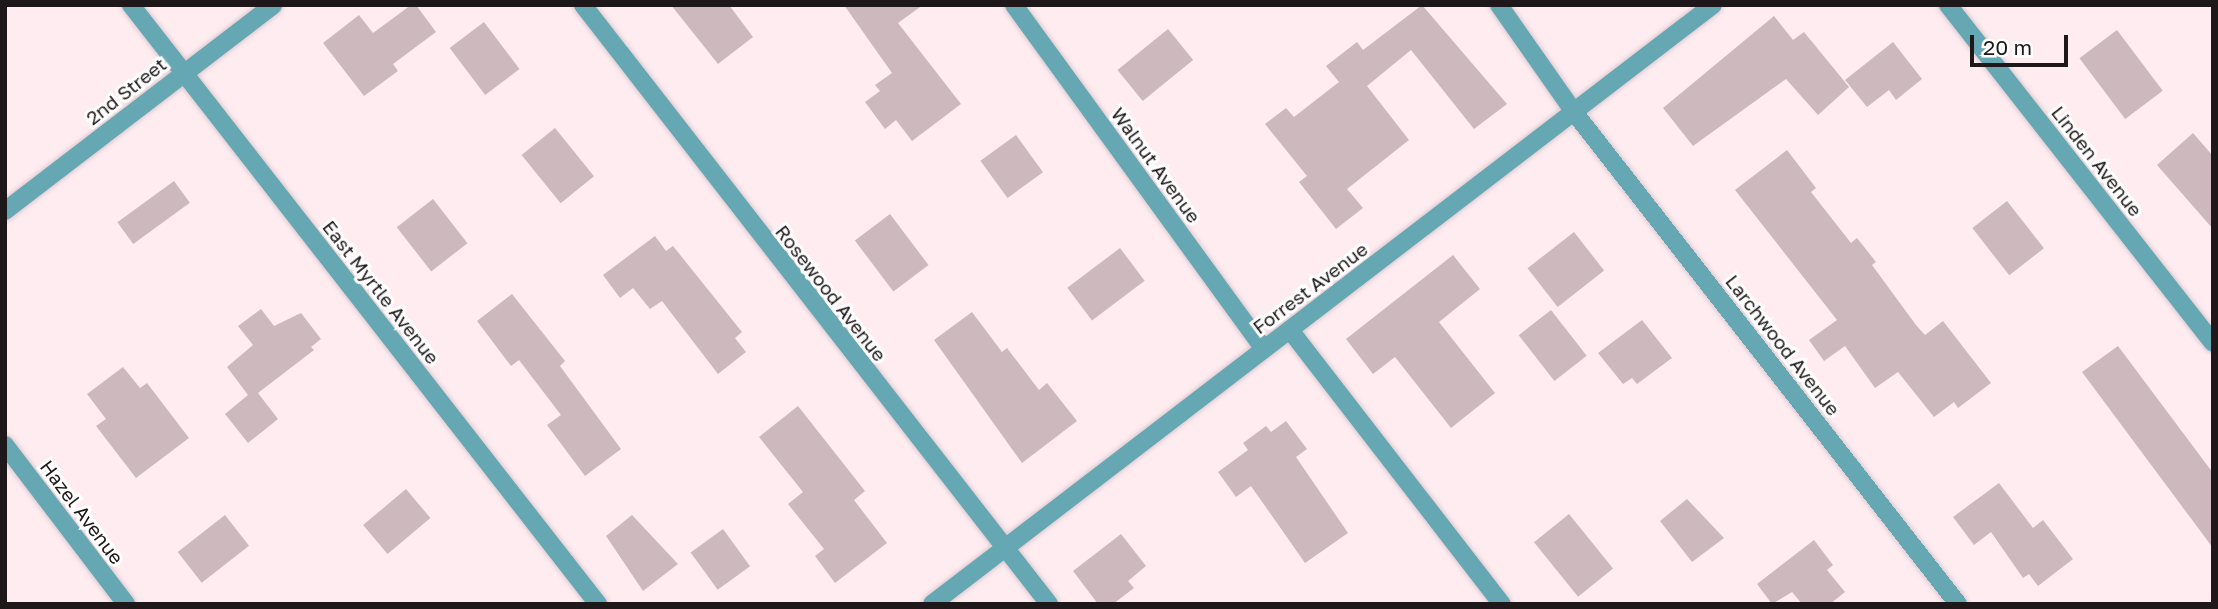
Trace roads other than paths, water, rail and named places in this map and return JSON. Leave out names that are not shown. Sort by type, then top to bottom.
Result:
[{"type":"street","name":"East Myrtle Avenue","points":[[131,5],[598,604]]},
{"type":"street","name":"2nd Street","points":[[5,211],[273,5]]},
{"type":"street","name":"Rosewood Avenue","points":[[583,5],[1049,604]]},
{"type":"street","name":"Walnut Avenue","points":[[1014,5],[1264,349]]},
{"type":"street","name":"Larchwood Avenue","points":[[1499,5],[1574,112],[1958,604]]},
{"type":"street","name":"Forrest Avenue","points":[[932,604],[1713,5]]},
{"type":"street","name":"Linden Avenue","points":[[1948,5],[2213,343]]},
{"type":"street","points":[[1290,330],[1502,604]]},
{"type":"street","name":"Hazel Avenue","points":[[5,445],[126,604]]}]
